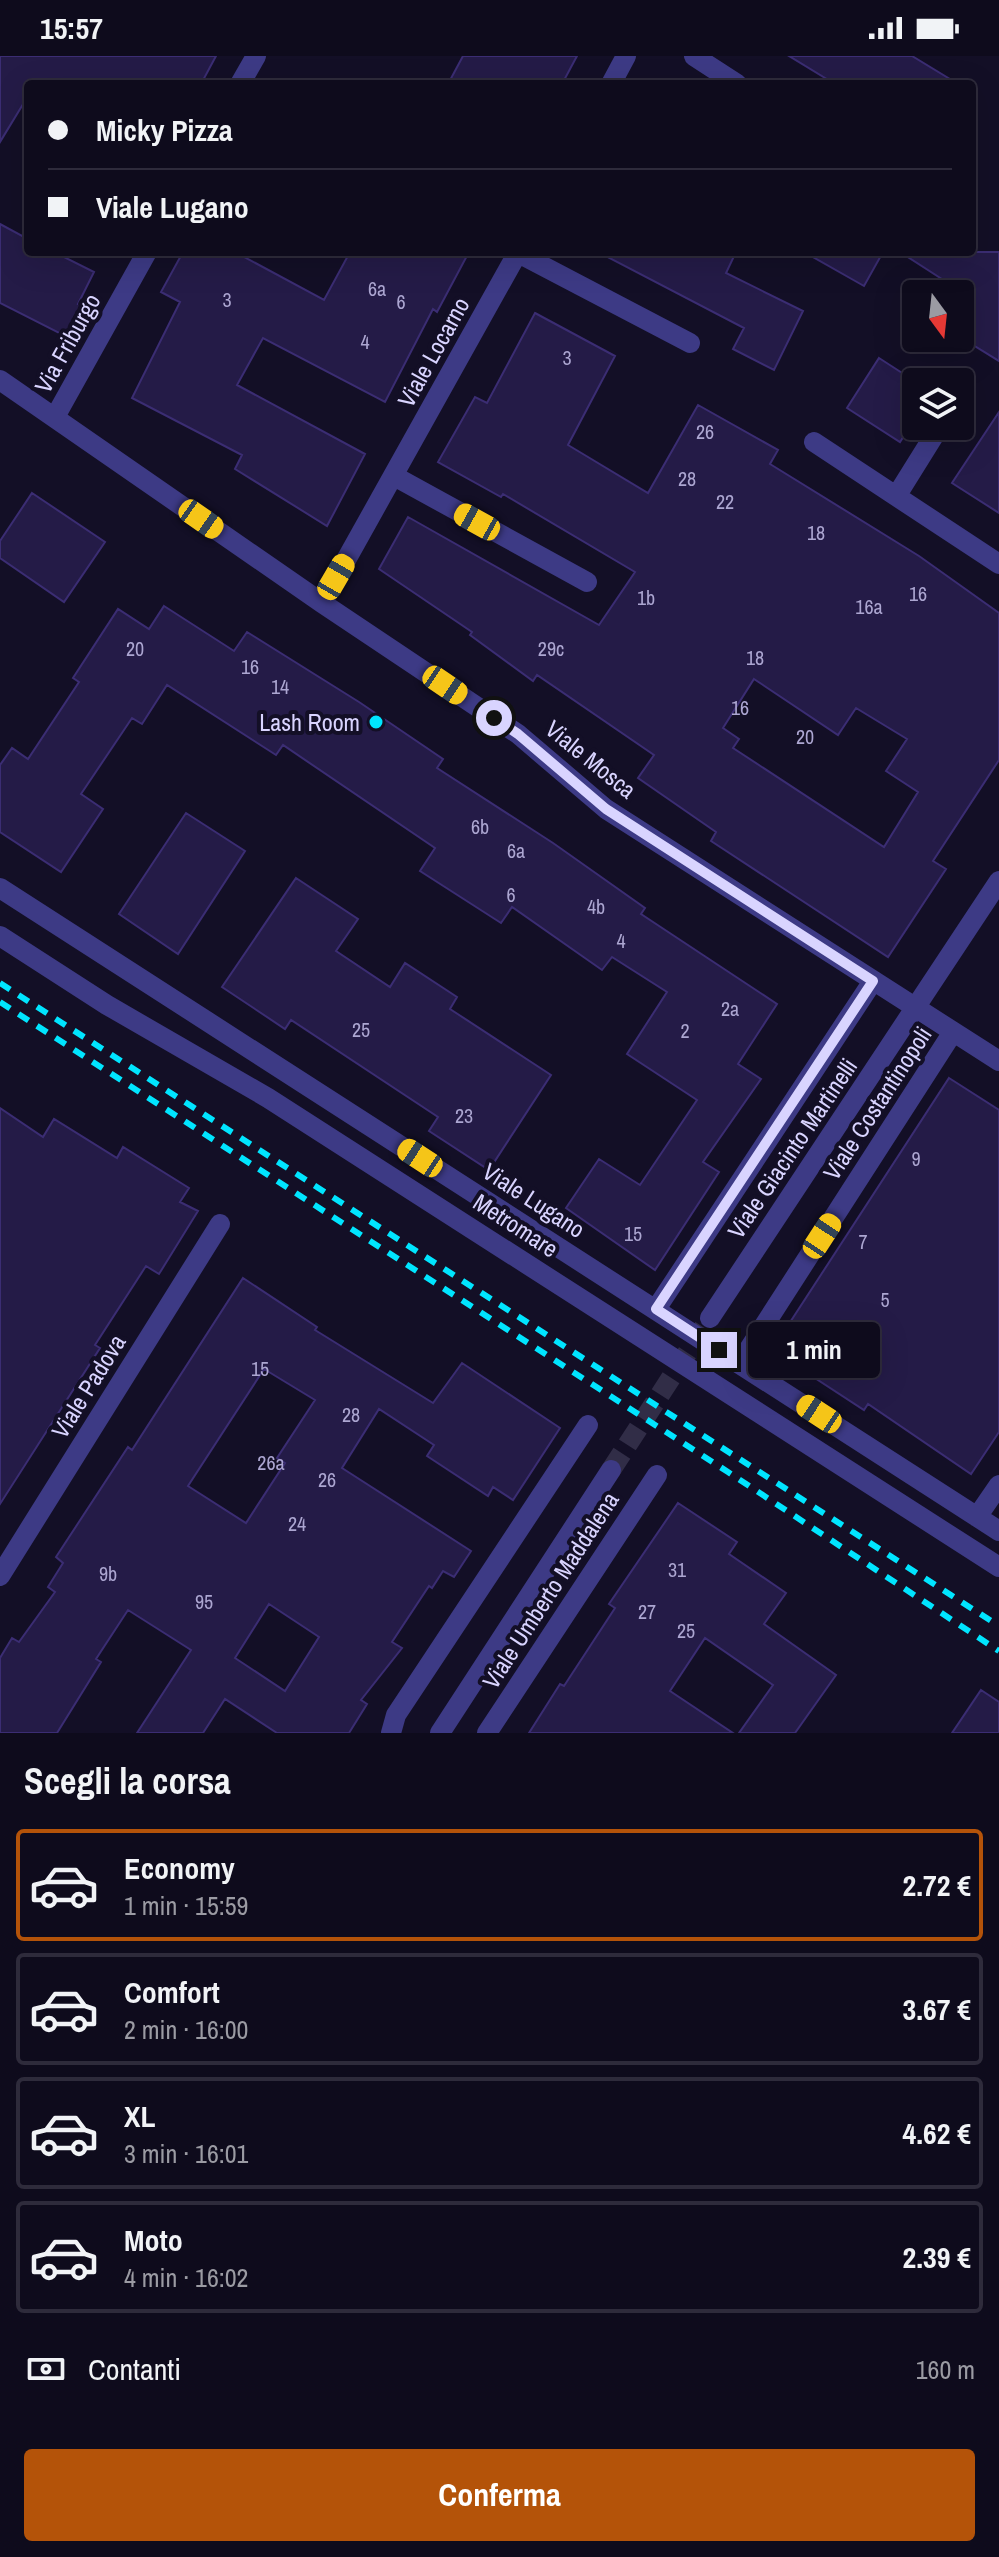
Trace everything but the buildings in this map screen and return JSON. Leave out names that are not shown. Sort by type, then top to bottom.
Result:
[{"type":"street","points":[[242,80],[256,56]]},
{"type":"street","points":[[613,80],[626,56]]},
{"type":"street","points":[[694,56],[731,80]]},
{"type":"street","name":"Via Friburgo","points":[[55,417],[145,256]]},
{"type":"street","name":"Viale Locarno","points":[[322,603],[516,256]]},
{"type":"street","name":"Viale Locarno","points":[[526,256],[690,343]]},
{"type":"street","name":"Viale Mosca","points":[[0,380],[322,603],[518,734],[606,809],[999,1061]]},
{"type":"street","points":[[897,495],[931,440]]},
{"type":"street","points":[[814,442],[999,564]]},
{"type":"street","points":[[394,476],[587,582]]},
{"type":"street","name":"Viale Costantinopoli","points":[[916,1008],[999,881]]},
{"type":"street","name":"Viale Lugano","points":[[0,888],[999,1531]]},
{"type":"street","name":"Metromare","points":[[0,936],[107,1005],[268,1098],[999,1567]]},
{"type":"street","points":[[656,1309],[873,981]]},
{"type":"street","name":"Viale Giacinto Martinelli","points":[[710,1318],[916,1008]]},
{"type":"street","name":"Viale Costantinopoli","points":[[740,1363],[953,1032]]},
{"type":"street","name":"Viale Padova","points":[[0,1576],[220,1224]]},
{"type":"street","points":[[391,1733],[396,1715],[588,1425]]},
{"type":"street","points":[[440,1733],[611,1470]]},
{"type":"street","name":"Viale Umberto Maddalena","points":[[487,1733],[657,1475]]},
{"type":"street","points":[[977,1517],[999,1485]]},
{"type":"tunnel","points":[[611,1470],[710,1318]]},
{"type":"railway","points":[[0,983],[999,1626]]},
{"type":"railway","points":[[0,1002],[728,1472],[999,1651]]},
{"type":"place","name":"Lash Room","points":[[376,722]]},
{"type":"route","points":[[494,718],[518,734],[606,809],[873,981],[656,1309],[719,1350]]}]
